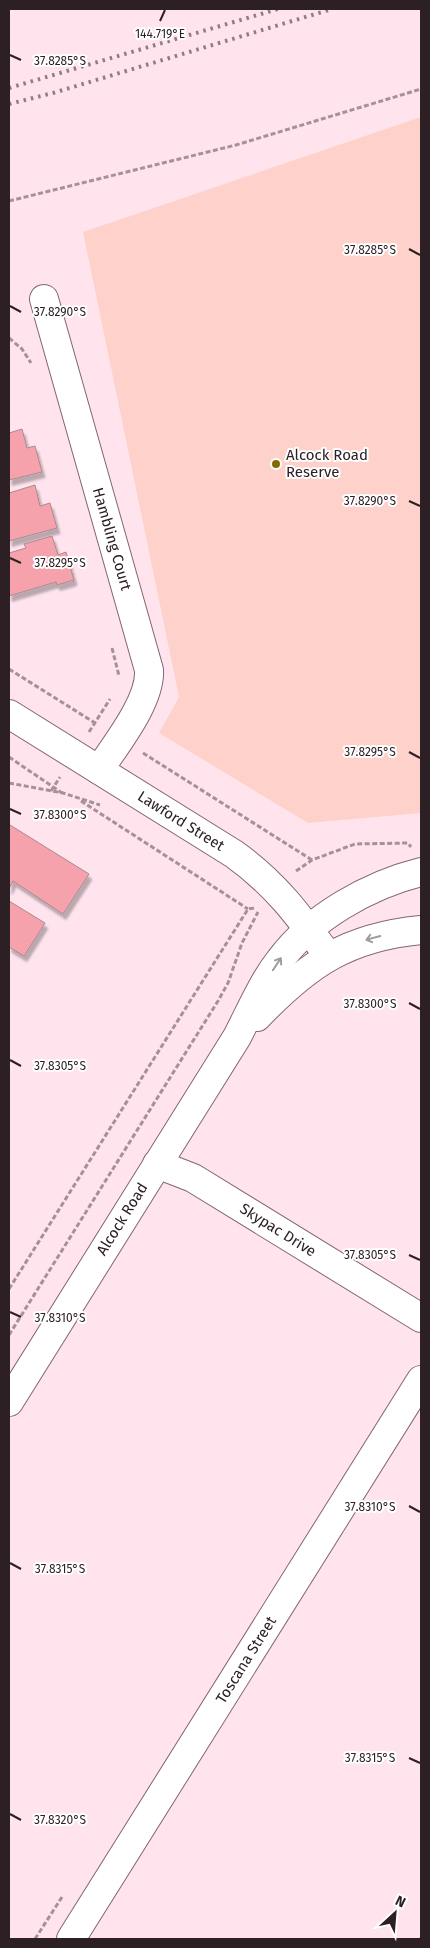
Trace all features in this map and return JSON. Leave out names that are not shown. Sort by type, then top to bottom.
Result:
[{"type":"street","name":"Hambling Court","points":[[44,299],[149,670],[150,680],[147,692],[120,739],[99,770]]},
{"type":"street","name":"Lawford Street","points":[[9,714],[234,854],[250,866],[276,889],[329,957]]},
{"type":"street","name":"Alcock Road","points":[[9,1402],[237,1038],[262,988],[279,961],[308,929],[319,920],[342,905],[408,875],[417,861]]},
{"type":"street","name":"Alcock Road","points":[[237,1038],[281,992],[308,969],[342,950],[368,939],[398,932],[421,930]]},
{"type":"street","name":"Skypac Drive","points":[[157,1164],[193,1178],[421,1318]]},
{"type":"street","name":"Toscana Street","points":[[71,1939],[421,1380]]},
{"type":"path","points":[[9,201],[236,144],[421,89]]},
{"type":"path","points":[[9,338],[22,349],[31,362],[34,371]]},
{"type":"path","points":[[110,644],[121,681]]},
{"type":"path","points":[[9,669],[312,860],[354,844],[408,843],[417,861]]},
{"type":"path","points":[[94,723],[110,698]]},
{"type":"path","points":[[9,757],[63,793]]},
{"type":"path","points":[[9,783],[63,793],[109,808]]},
{"type":"path","points":[[76,798],[248,909],[260,907]]},
{"type":"path","points":[[254,902],[260,907]]},
{"type":"path","points":[[9,1335],[222,995],[242,944],[260,907]]},
{"type":"path","points":[[9,1289],[248,909]]},
{"type":"shaded area","name":"Alcock Road Reserve","points":[[421,117],[421,813],[308,823],[159,733],[179,697],[83,232]]},
{"type":"building","points":[[22,429],[27,448],[35,446],[42,472],[9,480],[9,433]]},
{"type":"building","points":[[35,485],[40,506],[50,503],[57,528],[9,541],[9,493]]},
{"type":"building","points":[[52,536],[58,555],[66,552],[74,580],[57,585],[56,582],[9,596],[9,553],[26,548],[24,544]]},
{"type":"building","points":[[10,825],[89,874],[63,914],[13,881],[9,889]]},
{"type":"building","points":[[9,901],[45,923],[24,956],[9,947]]},
{"type":"railway","points":[[9,88],[278,9]]},
{"type":"railway","points":[[9,104],[53,93],[332,9]]},
{"type":"place","name":"Alcock Road Reserve","points":[[276,464]]}]
